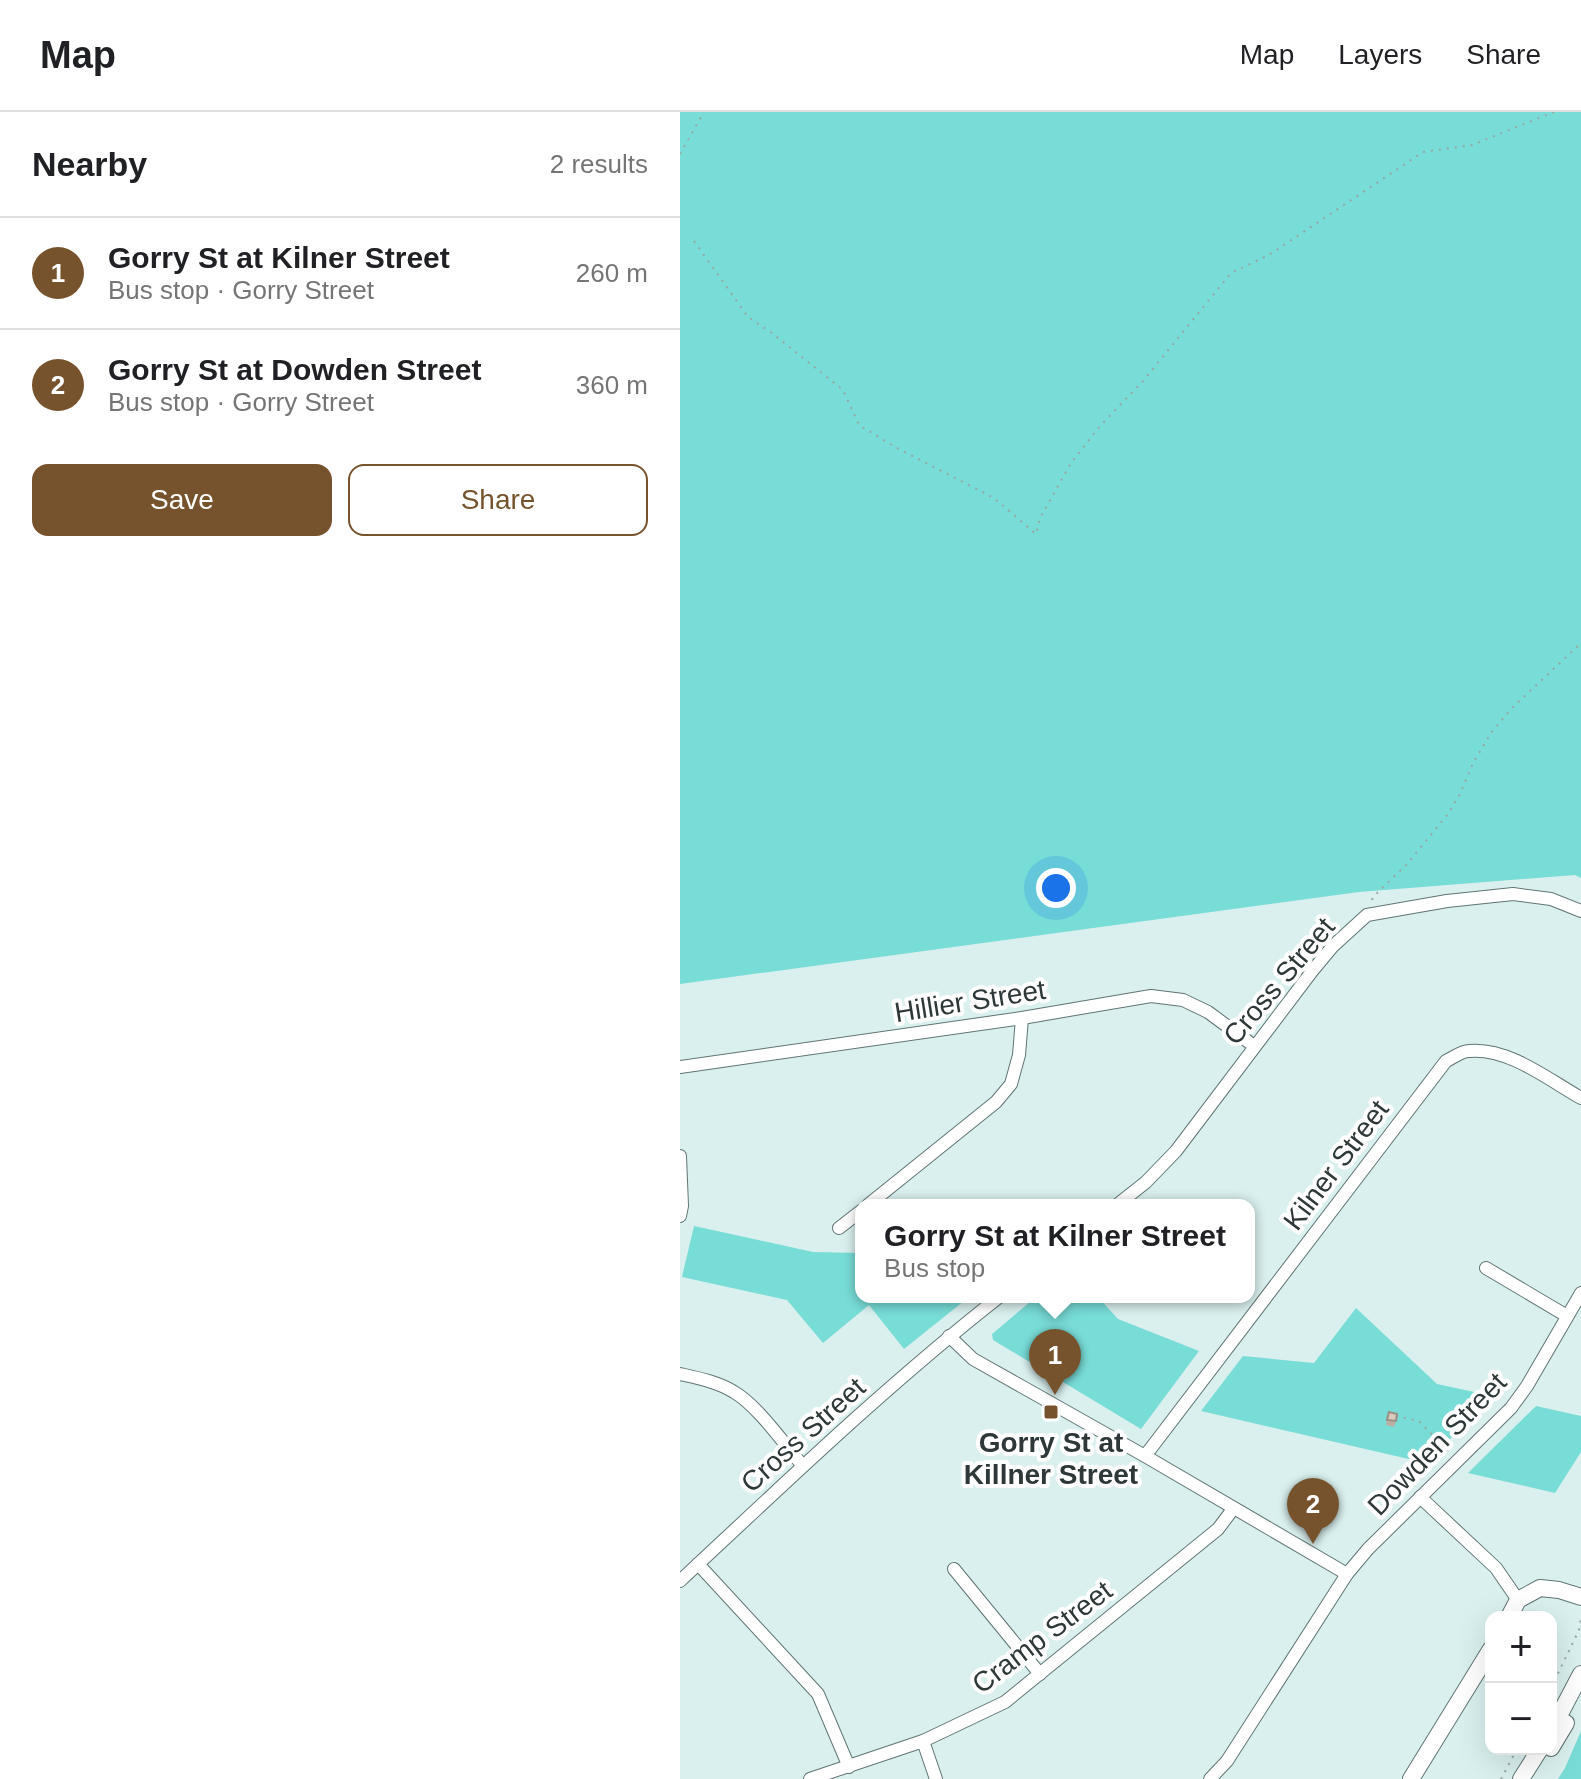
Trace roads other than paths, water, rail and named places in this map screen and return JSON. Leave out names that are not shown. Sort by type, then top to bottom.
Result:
[{"type":"street","name":"Cross Street","points":[[1125,1199],[1176,1151],[1333,946],[1367,915],[1447,901],[1513,894],[1551,899],[1581,911]]},
{"type":"street","name":"Hillier Street","points":[[680,1067],[1022,1018],[1151,996],[1183,1000],[1208,1012],[1254,1046]]},
{"type":"street","points":[[875,1199],[996,1102],[1011,1084],[1019,1055],[1022,1018]]},
{"type":"street","name":"Kilner Street","points":[[1145,1456],[1446,1061],[1467,1050],[1510,1057],[1581,1098]]},
{"type":"street","points":[[680,1156],[680,1216]]},
{"type":"street","points":[[839,1228],[855,1216]]},
{"type":"street","points":[[1486,1268],[1567,1316]]},
{"type":"street","name":"Dowden Street","points":[[1210,1779],[1227,1761],[1347,1574],[1368,1549],[1511,1408],[1581,1293]]},
{"type":"street","name":"Cross Street","points":[[680,1581],[803,1466],[949,1336],[991,1303]]},
{"type":"street","points":[[949,1336],[973,1359],[1347,1574]]},
{"type":"street","points":[[680,1374],[706,1380],[734,1392],[755,1409],[803,1466]]},
{"type":"street","points":[[1420,1497],[1496,1568],[1518,1600]]},
{"type":"street","name":"Cramp Street","points":[[810,1779],[923,1741],[1005,1702],[1218,1529],[1233,1509]]},
{"type":"street","points":[[698,1564],[818,1694],[849,1767]]},
{"type":"street","points":[[954,1569],[1040,1674]]},
{"type":"street","points":[[1512,1611],[1518,1600],[1540,1588],[1581,1597]]},
{"type":"street","points":[[1411,1779],[1485,1659]]},
{"type":"street","points":[[1557,1720],[1581,1674]]},
{"type":"street","points":[[1557,1738],[1581,1697]]},
{"type":"street","points":[[923,1741],[936,1779]]},
{"type":"street","points":[[1521,1779],[1536,1755]]},
{"type":"street","points":[[1531,1779],[1546,1755]]},
{"type":"place","name":"Gorry St at Kilner Street","points":[[1055,1395]]},
{"type":"place","name":"Gorry St at Killner Street","points":[[1051,1412]]},
{"type":"place","name":"Gorry St at Dowden Street","points":[[1313,1544]]}]
